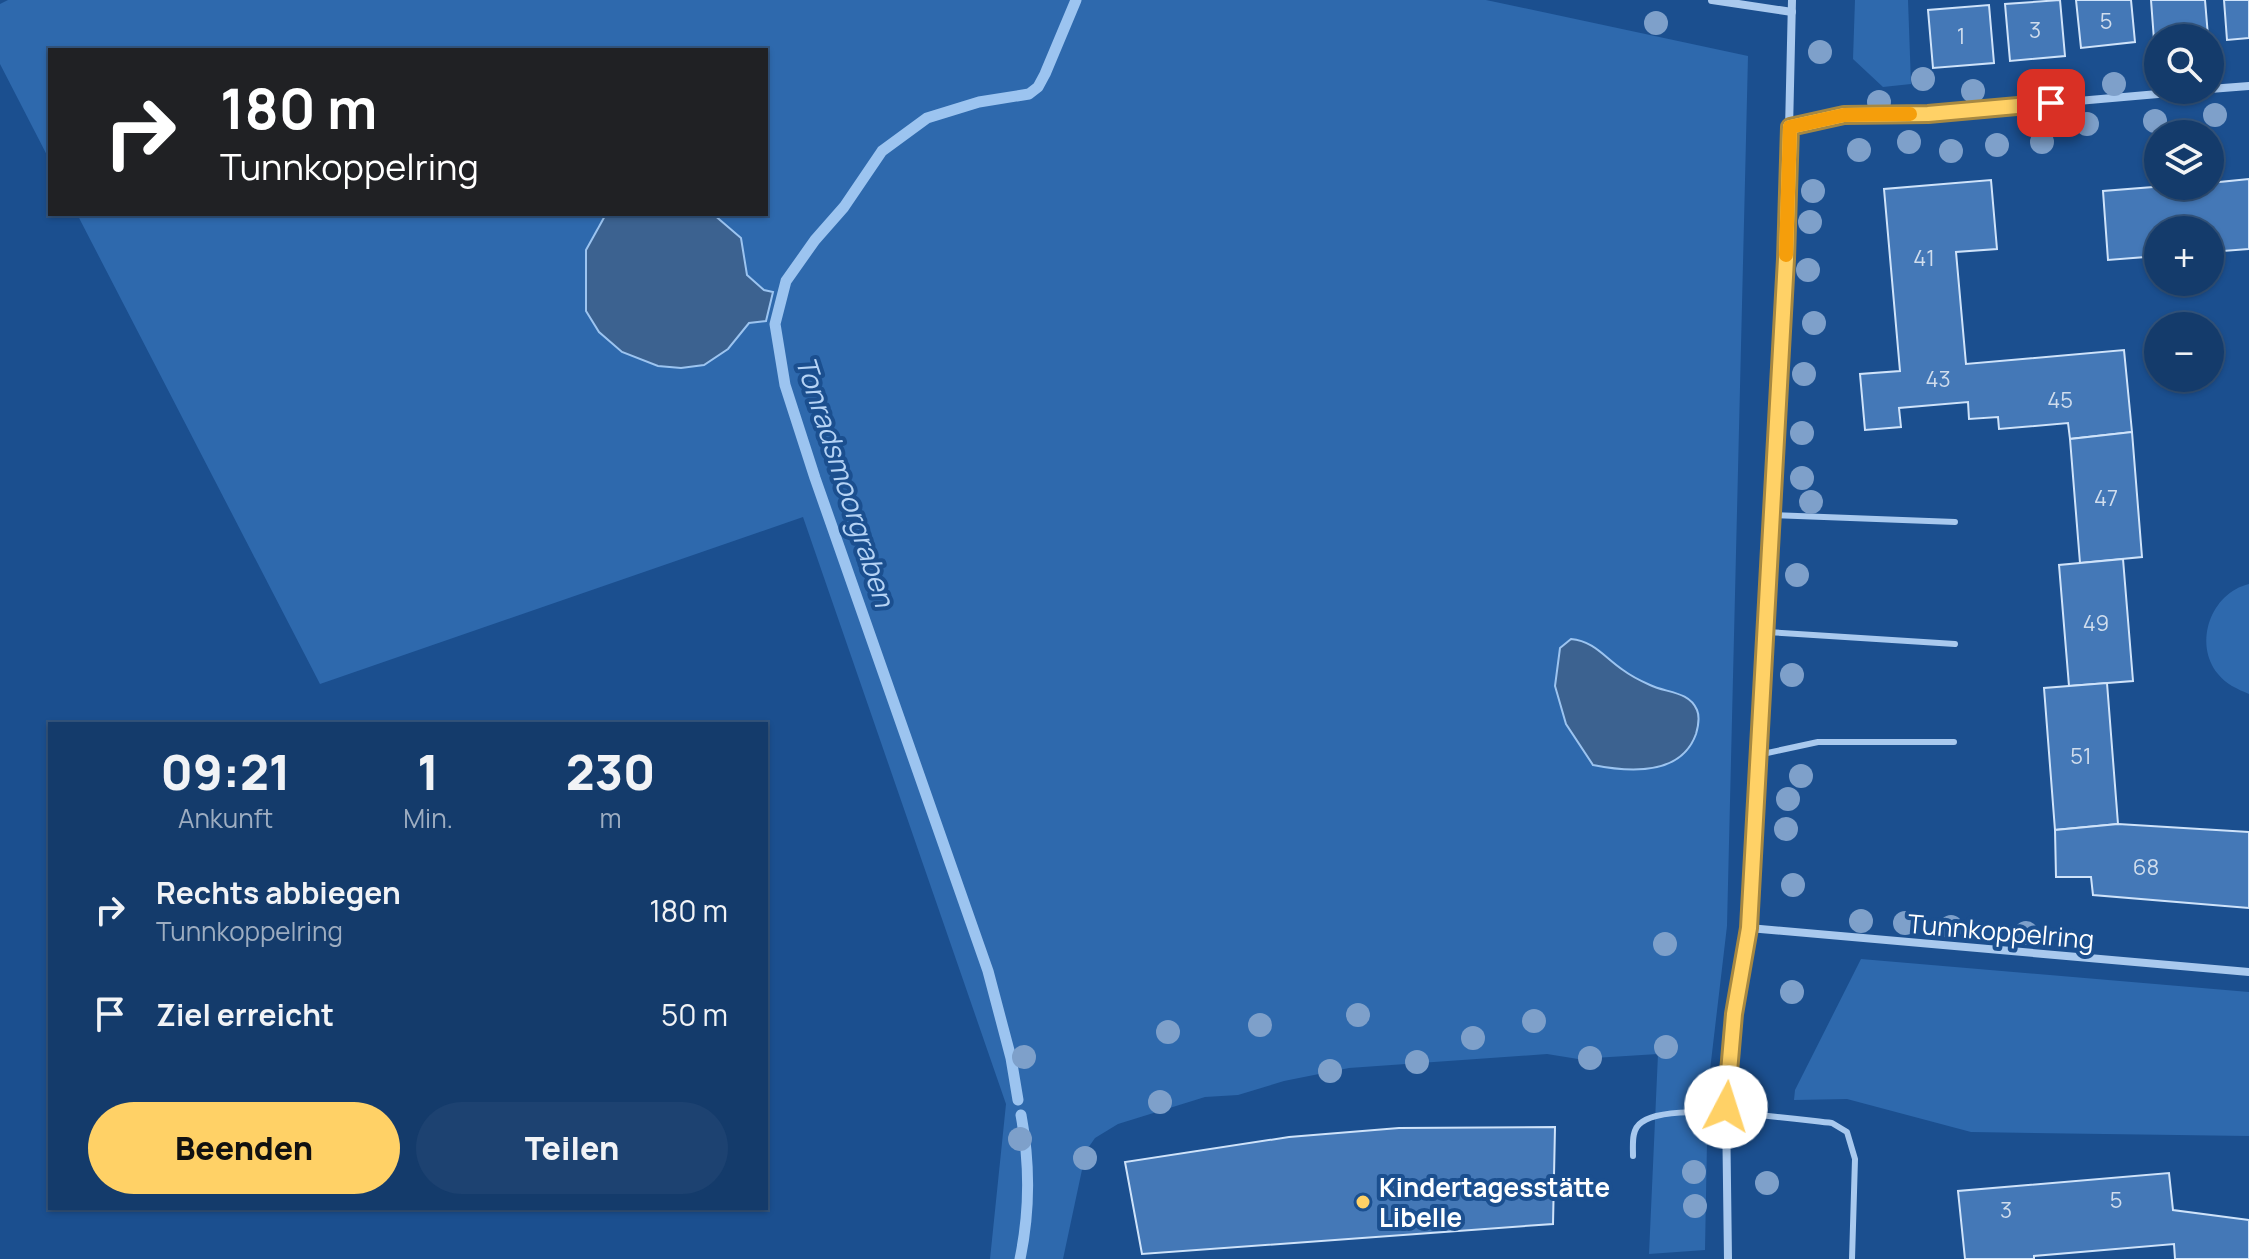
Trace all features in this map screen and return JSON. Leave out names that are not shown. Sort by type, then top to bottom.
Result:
[{"type":"street","points":[[1712,0],[1792,12]]},
{"type":"street","points":[[1728,1259],[1726,1112],[1734,1014],[1749,928],[1767,632],[1790,127],[1792,0]]},
{"type":"street","points":[[2224,88],[2249,86]]},
{"type":"street","points":[[1790,127],[1844,115],[1928,114],[2144,95]]},
{"type":"street","name":"Tunnkoppelring","points":[[1749,928],[2249,972]]},
{"type":"lane","points":[[1772,515],[1955,522]]},
{"type":"lane","points":[[1767,632],[1955,644]]},
{"type":"lane","points":[[1758,755],[1818,742],[1954,742]]},
{"type":"lane","points":[[1633,1156],[1634,1132],[1641,1122],[1662,1114],[1726,1112],[1832,1123],[1847,1132],[1855,1159],[1852,1259]]},
{"type":"shaded area","points":[[8,0],[1486,0],[1748,56],[1727,926],[1708,1087],[1705,1250],[1649,1254],[1658,1054],[1578,1059],[1547,1054],[1349,1068],[1284,1081],[1238,1095],[1205,1097],[1118,1124],[1095,1138],[1086,1151],[1063,1259],[990,1259],[1006,1104],[803,517],[320,684],[78,216],[605,216],[597,228],[586,311],[599,332],[622,352],[744,328],[773,292],[764,290],[747,275],[741,238],[715,216],[768,216],[768,48],[48,48],[48,157],[0,64],[0,4]]},
{"type":"shaded area","points":[[1855,0],[1908,0],[1911,84],[1883,87],[1853,59]]},
{"type":"shaded area","points":[[605,216],[715,216],[741,238],[747,275],[764,290],[773,292],[766,321],[749,323],[728,349],[704,365],[681,368],[658,366],[622,352],[599,332],[586,311],[586,250]]},
{"type":"shaded area","points":[[2249,584],[2249,694],[2218,674],[2207,648],[2207,634],[2216,608],[2236,589]]},
{"type":"shaded area","points":[[1571,639],[1593,647],[1640,680],[1689,699],[1699,719],[1689,748],[1678,758],[1652,768],[1622,769],[1593,765],[1566,724],[1555,686],[1560,648]]},
{"type":"shaded area","points":[[1861,959],[2249,992],[2249,1136],[1971,1132],[1847,1099],[1794,1100],[1795,1090]]},
{"type":"building","points":[[2060,0],[2065,56],[2010,61],[2005,4]]},
{"type":"building","points":[[2076,0],[2131,0],[2135,42],[2081,48]]},
{"type":"building","points":[[2151,0],[2205,0],[2207,24],[2153,24]]},
{"type":"building","points":[[2224,0],[2249,0],[2249,38],[2227,40]]},
{"type":"building","points":[[1989,5],[1994,63],[1933,68],[1928,10]]},
{"type":"building","points":[[2249,179],[2249,249],[2224,251],[2224,216],[2144,216],[2144,257],[2108,260],[2103,191],[2144,188],[2144,200],[2224,200],[2224,182]]},
{"type":"building","points":[[1991,180],[1997,249],[1956,252],[1966,364],[2124,350],[2132,432],[2070,439],[2068,423],[1999,429],[1998,417],[1969,419],[1968,402],[1899,408],[1901,427],[1865,430],[1860,374],[1900,371],[1884,189]]},
{"type":"building","points":[[2132,432],[2142,557],[2080,563],[2070,439]]},
{"type":"building","points":[[2123,559],[2133,681],[2069,686],[2059,565]]},
{"type":"building","points":[[2107,683],[2118,824],[2055,830],[2044,688]]},
{"type":"building","points":[[2118,824],[2249,832],[2249,908],[2093,895],[2091,877],[2056,877],[2055,830]]},
{"type":"building","points":[[1555,1127],[1553,1224],[1142,1254],[1125,1162],[1289,1137],[1399,1128]]},
{"type":"building","points":[[2169,1173],[2173,1210],[2249,1220],[2249,1259],[2175,1259],[2174,1244],[2034,1256],[2034,1259],[1965,1259],[1958,1191]]},
{"type":"waterway","name":"Tonradsmoorgraben","points":[[1018,1100],[1011,1058],[988,971],[815,478],[785,385],[775,324],[786,281],[815,240],[844,207],[882,151],[927,118],[979,102],[1029,94],[1038,87],[1076,0]]},
{"type":"waterway","name":"Tonradsmoorgraben","points":[[1020,1259],[1028,1187],[1021,1115]]},
{"type":"slow traffic","points":[[1786,255],[1790,127],[1844,115],[1910,114]]},
{"type":"place","name":"Kindertagesstätte Libelle","points":[[1363,1202]]},
{"type":"route","points":[[1726,1107],[1734,1014],[1749,928],[1767,632],[1790,127],[1844,115],[1928,114],[2051,103]]}]
